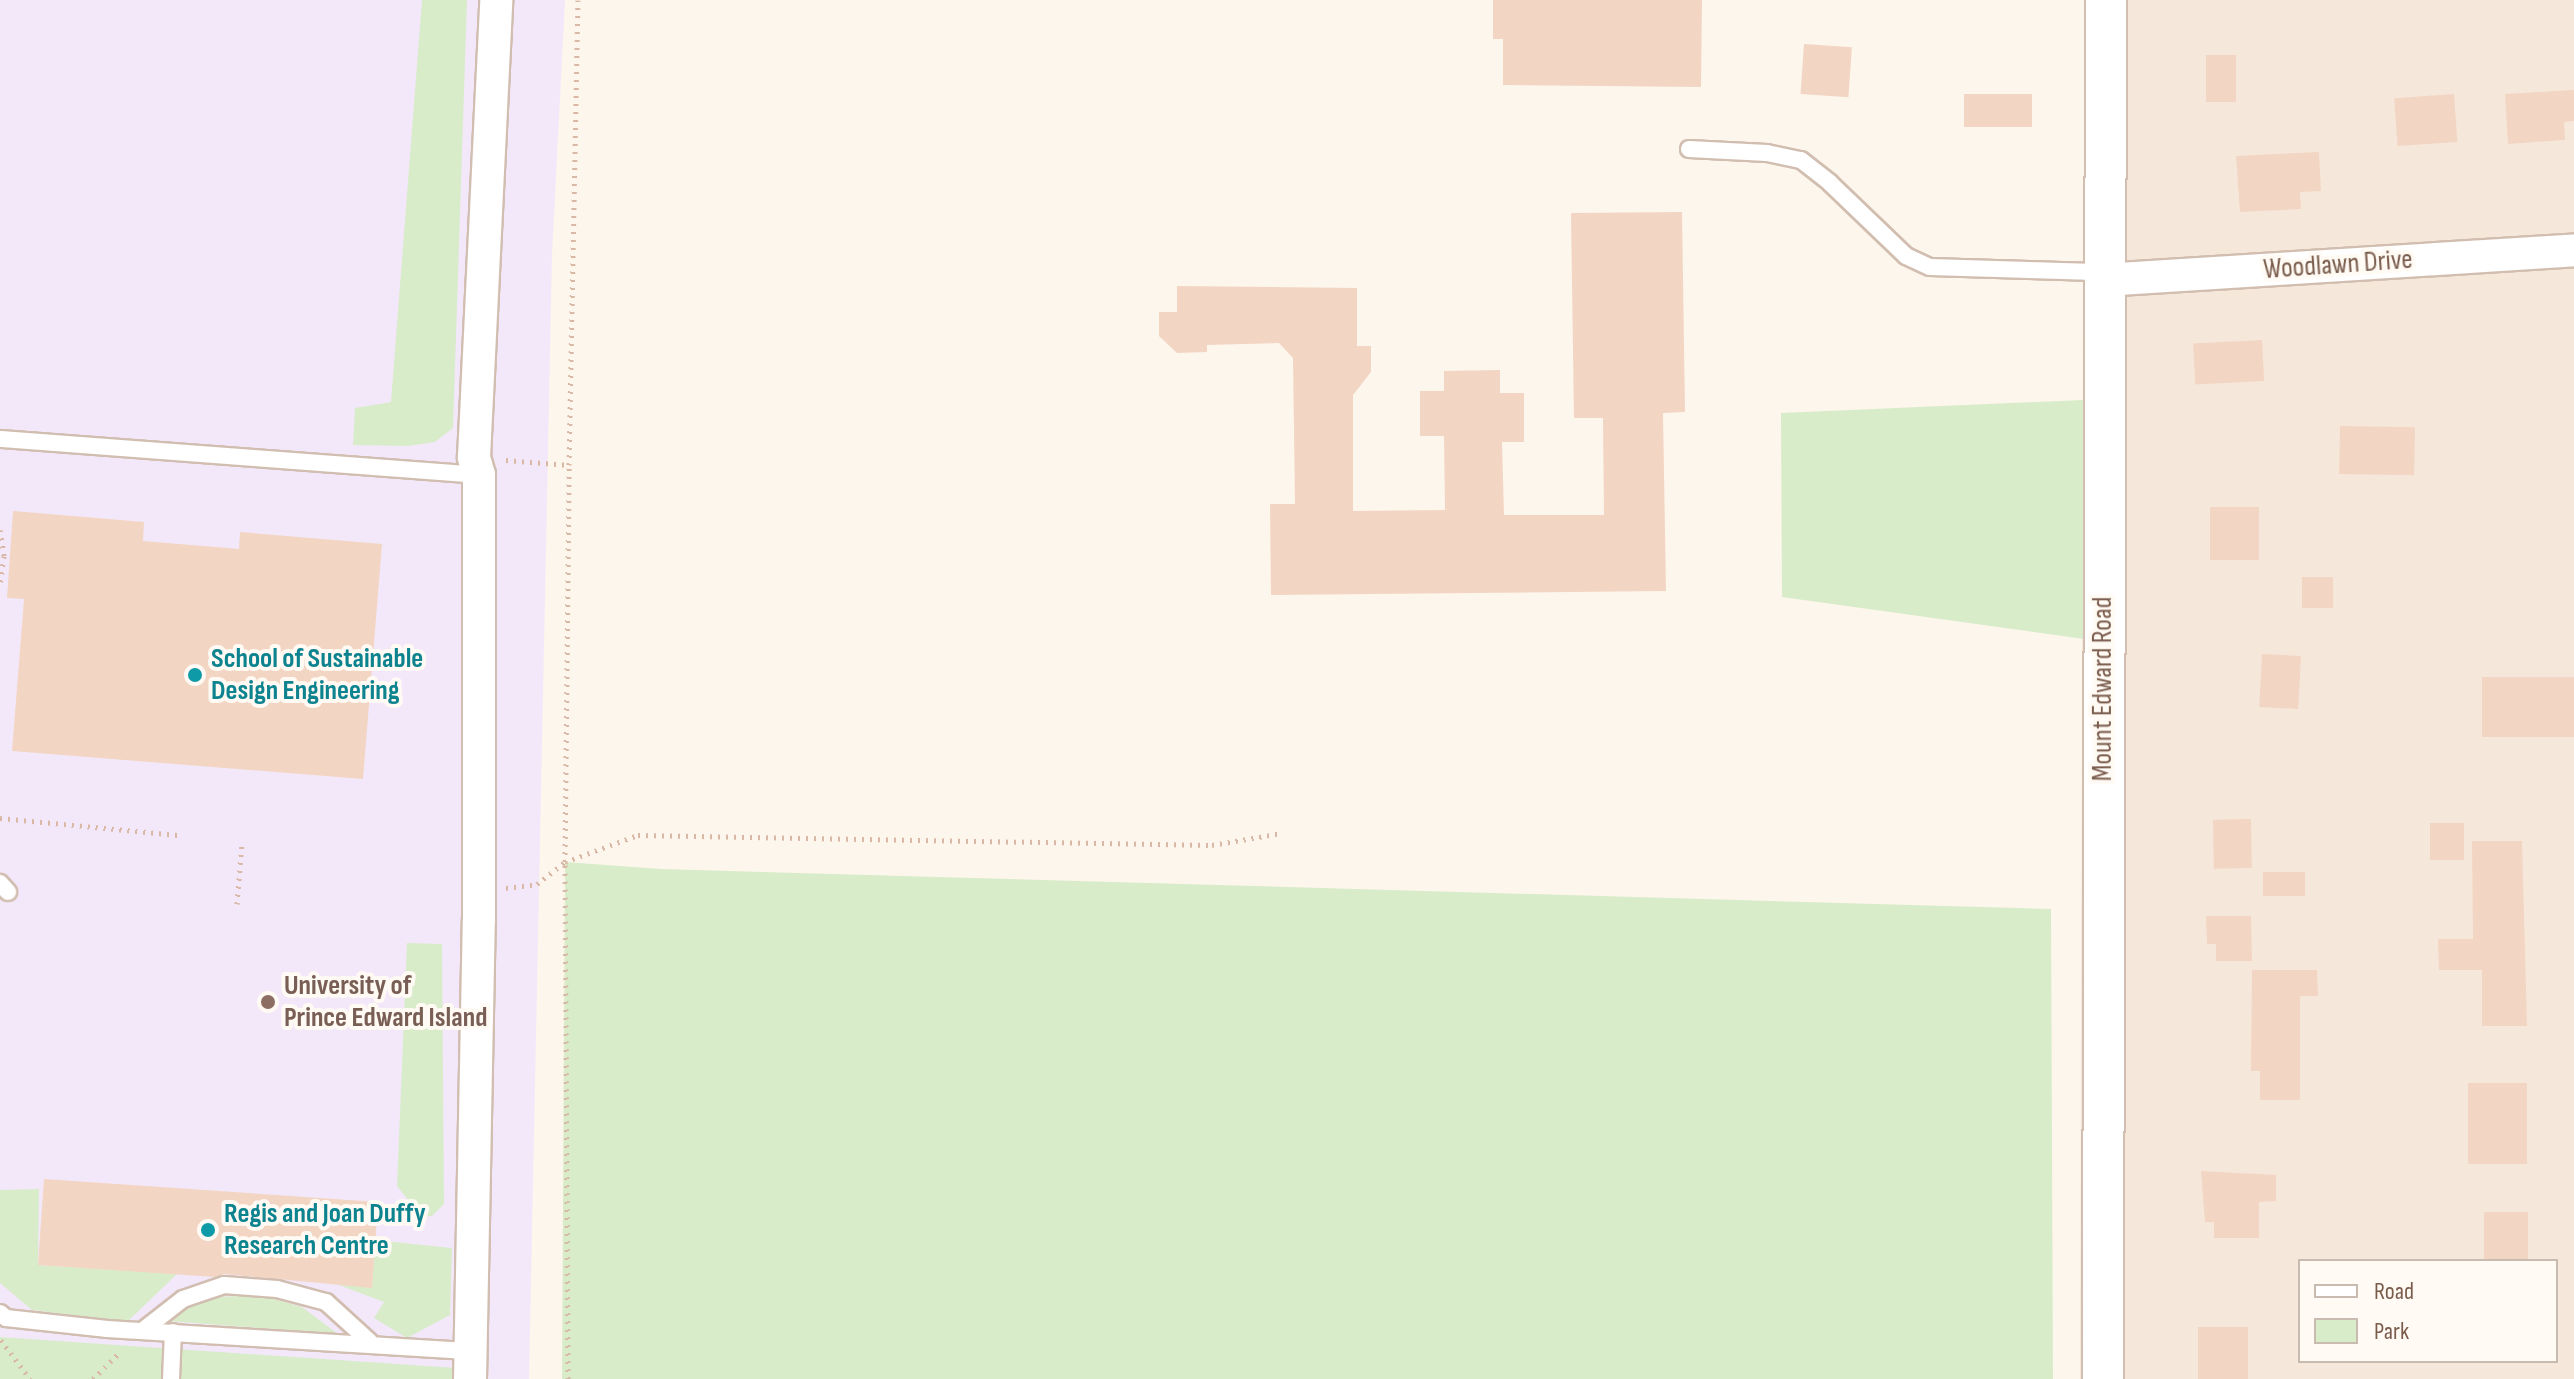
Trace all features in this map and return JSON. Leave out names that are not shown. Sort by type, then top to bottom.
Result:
[{"type":"street","points":[[471,1365],[486,468],[474,457],[496,0]]},
{"type":"street","name":"Mount Edward Road","points":[[2103,1379],[2106,0]]},
{"type":"street","name":"Woodlawn Drive","points":[[2103,276],[2574,250]]},
{"type":"lane","points":[[1689,149],[1767,153],[1801,160],[1830,183],[1898,249],[1930,267],[2103,276]]},
{"type":"lane","points":[[0,439],[486,468]]},
{"type":"lane","points":[[142,1331],[183,1299],[224,1285],[277,1289],[326,1302],[370,1342]]},
{"type":"lane","points":[[0,1313],[6,1318],[142,1331],[370,1342],[471,1365]]},
{"type":"lane","points":[[171,1379],[173,1332]]},
{"type":"path","points":[[568,1379],[565,862],[578,0]]},
{"type":"path","points":[[486,468],[569,465]]},
{"type":"path","points":[[0,530],[4,556],[0,583]]},
{"type":"path","points":[[0,818],[177,835]]},
{"type":"path","points":[[478,892],[537,884],[565,862],[638,835],[1212,845],[1282,833]]},
{"type":"path","points":[[237,904],[242,843]]},
{"type":"path","points":[[0,1339],[30,1379]]},
{"type":"shaded area","name":"University of Prince Edward Island","points":[[0,0],[565,0],[552,255],[529,1379],[0,1379]]},
{"type":"shaded area","points":[[2089,0],[2574,0],[2574,1379],[2080,1379],[2083,308]]},
{"type":"green space","points":[[422,0],[467,0],[453,428],[435,442],[408,446],[353,445],[355,408],[391,402]]},
{"type":"green space","points":[[2083,400],[2084,639],[1782,597],[1781,413]]},
{"type":"green space","points":[[565,862],[661,869],[2051,909],[2053,1379],[562,1379]]},
{"type":"green space","points":[[407,943],[442,944],[444,1204],[432,1216],[422,1217],[397,1186]]},
{"type":"green space","points":[[39,1189],[38,1265],[177,1274],[127,1322],[32,1310],[0,1283],[0,1190]]},
{"type":"green space","points":[[375,1240],[452,1248],[450,1315],[407,1338],[374,1318],[384,1302],[339,1285],[372,1287]]},
{"type":"green space","points":[[260,1295],[302,1307],[338,1334],[168,1321],[194,1303],[216,1297]]},
{"type":"green space","points":[[0,1337],[456,1368],[455,1379],[0,1379]]},
{"type":"building","points":[[1493,0],[1702,0],[1701,87],[1503,85],[1503,39],[1493,39]]},
{"type":"building","points":[[1804,44],[1852,47],[1848,97],[1801,94]]},
{"type":"building","points":[[2206,55],[2236,55],[2236,102],[2206,102]]},
{"type":"building","points":[[2574,90],[2574,121],[2564,122],[2565,140],[2508,144],[2505,94]]},
{"type":"building","points":[[1964,94],[2032,94],[2032,127],[1964,127]]},
{"type":"building","points":[[2454,94],[2457,142],[2397,146],[2394,98]]},
{"type":"building","points":[[2319,152],[2321,191],[2300,192],[2301,209],[2240,212],[2236,156]]},
{"type":"building","points":[[1682,212],[1685,412],[1663,413],[1666,591],[1271,595],[1270,504],[1295,504],[1293,358],[1279,343],[1207,345],[1207,352],[1177,353],[1159,336],[1159,312],[1177,312],[1177,286],[1357,288],[1357,346],[1371,346],[1371,372],[1353,395],[1353,511],[1445,510],[1444,436],[1420,436],[1420,391],[1444,391],[1444,371],[1500,370],[1500,393],[1524,393],[1524,442],[1502,442],[1504,515],[1604,515],[1603,418],[1574,418],[1571,213]]},
{"type":"building","points":[[2262,340],[2264,381],[2195,385],[2193,344]]},
{"type":"building","points":[[2340,426],[2415,427],[2414,475],[2339,474]]},
{"type":"building","points":[[2210,507],[2259,507],[2259,560],[2210,560]]},
{"type":"building","name":"School of Sustainable Design Engineering","points":[[13,511],[144,522],[143,541],[239,549],[240,532],[382,544],[363,779],[12,751],[24,599],[7,598]]},
{"type":"building","points":[[2302,577],[2333,577],[2333,608],[2302,608]]},
{"type":"building","points":[[2262,654],[2301,656],[2298,709],[2259,707]]},
{"type":"building","points":[[2482,677],[2574,677],[2574,737],[2482,737]]},
{"type":"building","points":[[2251,819],[2252,868],[2214,869],[2213,820]]},
{"type":"building","points":[[2430,823],[2464,823],[2464,860],[2430,860]]},
{"type":"building","points":[[2472,841],[2522,841],[2527,1026],[2482,1026],[2482,970],[2439,970],[2438,939],[2473,939]]},
{"type":"building","points":[[2263,872],[2305,872],[2305,896],[2263,896]]},
{"type":"building","points":[[2206,916],[2251,916],[2252,961],[2216,961],[2216,944],[2207,944]]},
{"type":"building","points":[[2252,970],[2317,970],[2318,996],[2300,996],[2300,1100],[2260,1100],[2260,1071],[2251,1071]]},
{"type":"building","points":[[2468,1083],[2527,1083],[2527,1164],[2468,1164]]},
{"type":"building","points":[[2201,1171],[2276,1175],[2276,1201],[2259,1202],[2259,1238],[2214,1238],[2214,1222],[2205,1222]]},
{"type":"building","name":"Regis and Joan Duffy Research Centre","points":[[44,1179],[378,1202],[372,1288],[225,1274],[215,1277],[38,1265]]},
{"type":"building","points":[[2484,1212],[2528,1212],[2528,1259],[2484,1259]]},
{"type":"building","points":[[2198,1327],[2248,1327],[2248,1379],[2198,1379]]},
{"type":"place","name":"School of Sustainable Design Engineering","points":[[195,675]]},
{"type":"place","name":"University of Prince Edward Island","points":[[268,1002]]},
{"type":"place","name":"Regis and Joan Duffy Research Centre","points":[[208,1230]]}]
